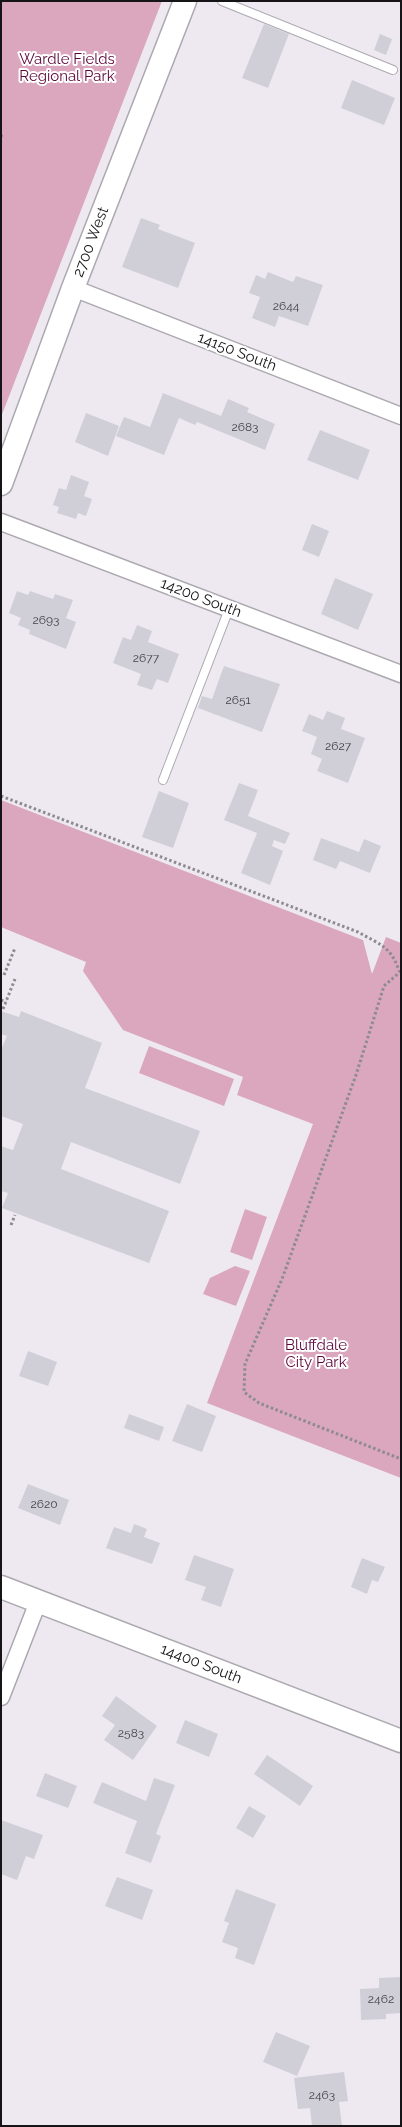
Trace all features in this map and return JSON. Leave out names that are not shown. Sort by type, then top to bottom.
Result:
[{"type":"main road","name":"2700 West","points":[[1,484],[73,288],[186,1]]},
{"type":"main road","name":"14400 South","points":[[1,1587],[401,1741]]},
{"type":"street","name":"14150 South","points":[[73,288],[401,416]]},
{"type":"street","name":"14200 South","points":[[1,522],[401,674]]},
{"type":"street","points":[[1,1696],[38,1602]]},
{"type":"lane","points":[[222,1],[393,70]]},
{"type":"lane","points":[[163,780],[229,609]]},
{"type":"path","points":[[1,796],[358,932],[388,949],[394,956],[400,971],[384,986],[356,1075],[282,1279],[246,1364],[244,1392],[259,1403],[401,1459]]},
{"type":"path","points":[[4,975],[15,948]]},
{"type":"path","points":[[3,1009],[15,979]]},
{"type":"path","points":[[1,1000],[6,1002]]},
{"type":"path","points":[[11,1225],[15,1215]]},
{"type":"green space","name":"Wardle Fields Regional Park","points":[[1,1],[162,1],[1,417]]},
{"type":"green space","name":"Bluffdale City Park","points":[[1,800],[363,940],[372,974],[386,937],[401,943],[401,1478],[207,1403],[313,1124],[237,1095],[243,1077],[123,1030],[83,971],[86,962],[1,927]]},
{"type":"green space","points":[[149,1046],[234,1079],[224,1106],[139,1073]]},
{"type":"green space","points":[[245,1209],[267,1217],[252,1260],[230,1252]]},
{"type":"green space","points":[[235,1266],[250,1271],[236,1306],[203,1294],[210,1278]]},
{"type":"building","points":[[264,24],[289,34],[268,88],[242,78]]},
{"type":"building","points":[[380,34],[392,39],[386,55],[374,50]]},
{"type":"building","points":[[352,80],[395,98],[384,125],[341,108]]},
{"type":"building","points":[[141,218],[160,225],[158,229],[195,243],[178,288],[122,267]]},
{"type":"building","points":[[268,272],[293,282],[296,276],[323,285],[308,326],[279,316],[275,327],[252,318],[260,297],[249,293],[256,275],[265,279]]},
{"type":"building","points":[[163,393],[221,416],[228,399],[249,408],[247,412],[275,424],[265,450],[197,422],[195,425],[179,418],[164,455],[116,436],[124,417],[150,427]]},
{"type":"building","points":[[86,413],[119,426],[108,456],[75,442]]},
{"type":"building","points":[[320,430],[370,450],[358,480],[307,460]]},
{"type":"building","points":[[71,475],[89,482],[84,496],[92,499],[86,516],[78,513],[76,519],[57,513],[59,507],[53,505],[59,488],[66,490]]},
{"type":"building","points":[[312,524],[329,531],[319,557],[302,550]]},
{"type":"building","points":[[335,578],[373,594],[358,630],[321,614]]},
{"type":"building","points":[[17,591],[28,595],[30,591],[53,599],[55,594],[73,600],[66,618],[76,622],[66,649],[29,634],[30,630],[18,625],[21,618],[9,613]]},
{"type":"building","points":[[137,625],[152,631],[148,642],[179,654],[168,683],[157,679],[152,690],[137,685],[141,674],[113,663],[123,637],[131,640]]},
{"type":"building","points":[[224,666],[280,684],[262,732],[198,708],[202,696],[212,699]]},
{"type":"building","points":[[327,711],[345,718],[341,729],[365,738],[348,783],[317,771],[322,759],[311,754],[317,737],[302,731],[309,714],[323,720]]},
{"type":"building","points":[[239,783],[258,790],[248,816],[290,833],[285,844],[274,840],[272,846],[283,851],[270,885],[241,873],[257,833],[224,820]]},
{"type":"building","points":[[159,791],[189,803],[173,848],[142,837]]},
{"type":"building","points":[[321,838],[359,852],[364,839],[381,846],[370,873],[340,861],[336,869],[313,860]]},
{"type":"building","points":[[1,1011],[19,1017],[21,1011],[102,1043],[85,1088],[200,1131],[180,1184],[71,1142],[61,1169],[169,1211],[149,1263],[2,1208],[8,1193],[1,1191],[1,1146],[13,1150],[23,1124],[1,1116],[1,1050],[7,1036],[1,1034]]},
{"type":"building","points":[[28,1351],[57,1362],[48,1386],[19,1376]]},
{"type":"building","points":[[187,1404],[216,1416],[202,1452],[172,1441]]},
{"type":"building","points":[[129,1414],[164,1427],[159,1441],[124,1428]]},
{"type":"building","points":[[28,1484],[69,1500],[60,1525],[18,1508]]},
{"type":"building","points":[[134,1524],[147,1529],[144,1537],[160,1543],[152,1564],[106,1548],[114,1527],[131,1533]]},
{"type":"building","points":[[194,1555],[234,1569],[221,1607],[201,1600],[206,1587],[185,1580]]},
{"type":"building","points":[[362,1558],[385,1567],[378,1582],[372,1580],[367,1594],[351,1587]]},
{"type":"building","points":[[116,1696],[157,1726],[133,1760],[104,1740],[115,1725],[102,1716]]},
{"type":"building","points":[[185,1720],[218,1734],[209,1757],[176,1743]]},
{"type":"building","points":[[267,1755],[313,1786],[300,1806],[254,1774]]},
{"type":"building","points":[[45,1773],[77,1786],[68,1808],[36,1796]]},
{"type":"building","points":[[154,1778],[175,1785],[156,1834],[161,1836],[151,1863],[125,1853],[137,1821],[93,1803],[102,1782],[146,1801]]},
{"type":"building","points":[[249,1806],[266,1816],[253,1838],[236,1828]]},
{"type":"building","points":[[1,1820],[43,1835],[34,1859],[26,1856],[17,1880],[1,1874]]},
{"type":"building","points":[[117,1877],[153,1890],[142,1920],[105,1906]]},
{"type":"building","points":[[236,1889],[276,1904],[254,1965],[235,1958],[238,1948],[222,1942],[229,1923],[224,1921]]},
{"type":"building","points":[[401,1977],[401,2013],[386,2014],[386,2019],[361,2020],[360,1989],[379,1988],[379,1978]]},
{"type":"building","points":[[276,2032],[310,2046],[297,2076],[263,2062]]},
{"type":"building","points":[[344,2072],[348,2101],[339,2102],[342,2126],[312,2126],[310,2108],[298,2109],[294,2078]]}]
